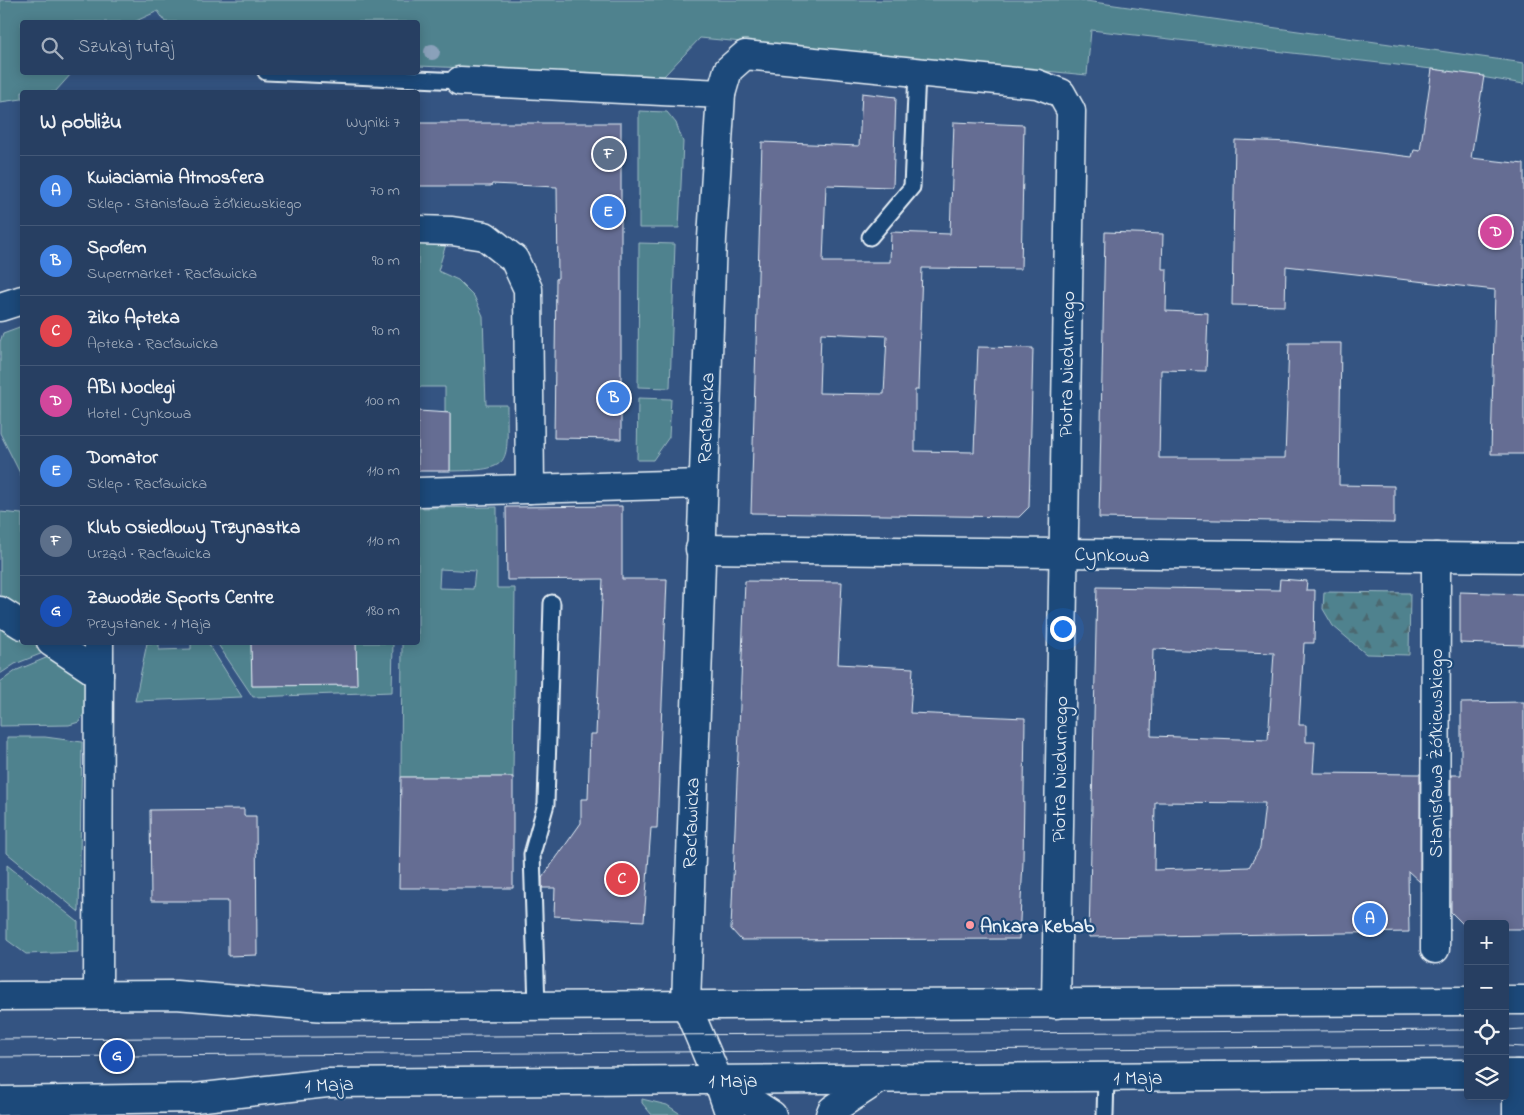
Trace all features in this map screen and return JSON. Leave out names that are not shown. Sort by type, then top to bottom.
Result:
[{"type":"street","name":"Piotra Niedurnego","points":[[721,94],[728,70],[745,56],[1036,84],[1060,93],[1071,111],[1062,553],[1056,1004]]},
{"type":"street","points":[[460,81],[721,94]]},
{"type":"street","name":"Racławicka","points":[[686,1004],[702,484],[712,238],[721,94]]},
{"type":"street","points":[[420,230],[452,230],[486,236],[514,259],[528,289],[530,489]]},
{"type":"street","points":[[0,307],[20,301]]},
{"type":"street","points":[[420,492],[702,484]]},
{"type":"street","name":"Cynkowa","points":[[700,549],[1524,558]]},
{"type":"street","name":"Stanisława Żółkiewskiego","points":[[1435,949],[1436,557]]},
{"type":"street","points":[[0,611],[20,624]]},
{"type":"street","points":[[56,645],[99,674]]},
{"type":"street","points":[[98,996],[99,645]]},
{"type":"street","points":[[0,996],[176,995],[326,1007],[1464,1000]]},
{"type":"street","points":[[1509,1000],[1524,1000]]},
{"type":"street","points":[[686,1004],[718,1080],[730,1115]]},
{"type":"street","name":"1 Maja","points":[[0,1101],[40,1108],[195,1098],[327,1083],[1464,1074]]},
{"type":"street","points":[[1515,1074],[1517,1115]]},
{"type":"street","points":[[830,1115],[832,1110],[879,1079]]},
{"type":"street","points":[[718,1080],[772,1115]]},
{"type":"lane","points":[[870,237],[912,187],[917,72]]},
{"type":"lane","points":[[331,75],[460,81]]},
{"type":"lane","points":[[537,1006],[532,854],[546,804],[552,603]]},
{"type":"lane","points":[[1105,1115],[1106,1078]]},
{"type":"green space","points":[[0,0],[1079,0],[1524,63],[1524,84],[1432,69],[1091,30],[1087,75],[700,38],[664,76],[420,66],[420,20],[164,20],[158,11],[138,20],[20,20],[20,75],[70,75],[57,90],[20,90],[20,99],[0,102]]},
{"type":"green space","points":[[639,111],[667,112],[676,123],[683,142],[679,228],[639,228]]},
{"type":"green space","points":[[420,243],[446,244],[438,271],[458,280],[474,296],[483,316],[486,405],[507,405],[506,452],[502,460],[496,465],[486,469],[450,471],[450,413],[445,412],[445,387],[420,387]]},
{"type":"green space","points":[[639,243],[675,244],[670,388],[638,387]]},
{"type":"green space","points":[[20,327],[20,473],[0,433],[0,342],[3,333]]},
{"type":"green space","points":[[638,398],[671,399],[669,437],[653,460],[637,460]]},
{"type":"green space","points":[[497,507],[497,588],[515,588],[513,777],[401,777],[402,645],[420,645],[420,508]],"holes":[[[440,569],[475,571],[473,589],[439,588]]]},
{"type":"green space","points":[[0,512],[20,514],[20,614],[0,601]]},
{"type":"green space","points":[[1324,592],[1410,593],[1409,655],[1366,654],[1333,626],[1323,609]]},
{"type":"green space","points":[[0,621],[20,634],[20,645],[38,645],[48,651],[15,664],[0,674]]},
{"type":"green space","points":[[147,645],[159,645],[159,650],[191,649],[191,645],[209,645],[242,697],[135,701]]},
{"type":"green space","points":[[218,645],[251,645],[252,686],[357,685],[356,645],[393,645],[392,692],[253,697]]},
{"type":"green space","points":[[53,655],[85,683],[84,713],[79,722],[69,725],[0,726],[0,682],[17,670]]},
{"type":"green space","points":[[7,737],[45,737],[82,742],[79,912],[7,853]]},
{"type":"green space","points":[[7,865],[78,922],[78,952],[26,954],[7,940]]},
{"type":"green space","points":[[642,1099],[667,1105],[682,1115],[652,1115],[642,1103]]},
{"type":"building","points":[[1432,69],[1484,76],[1471,158],[1524,164],[1524,454],[1491,454],[1495,290],[1286,266],[1285,306],[1232,305],[1235,140],[1292,142],[1412,157],[1414,150],[1420,151]]},
{"type":"building","points":[[862,93],[896,97],[893,187],[826,185],[823,262],[890,262],[891,232],[950,234],[954,122],[1024,125],[1021,269],[922,268],[918,390],[915,390],[915,451],[974,452],[978,347],[1033,348],[1029,507],[1019,517],[751,513],[762,142],[859,146]],"holes":[[[821,333],[887,336],[884,394],[819,393]]]},
{"type":"building","points":[[420,123],[621,123],[621,439],[554,438],[556,279],[558,278],[557,187],[492,184],[491,186],[420,186]]},
{"type":"building","points":[[1105,232],[1163,234],[1162,269],[1167,269],[1166,311],[1208,313],[1206,371],[1161,370],[1159,458],[1285,458],[1289,343],[1341,343],[1339,485],[1394,486],[1394,523],[1099,518]]},
{"type":"building","points":[[420,411],[450,413],[450,471],[420,471]]},
{"type":"building","points":[[622,506],[622,579],[667,579],[657,828],[651,828],[644,921],[554,916],[555,888],[542,888],[542,878],[581,823],[581,799],[588,799],[590,734],[596,734],[603,579],[507,580],[506,507]]},
{"type":"building","points":[[1280,579],[1307,581],[1306,590],[1315,590],[1314,643],[1304,643],[1299,725],[1306,725],[1306,742],[1315,742],[1313,773],[1420,774],[1420,882],[1408,871],[1409,932],[1089,937],[1097,587],[1279,590]],"holes":[[[1153,649],[1274,653],[1268,740],[1151,736]],[[1155,802],[1265,803],[1260,848],[1249,867],[1154,870]]]},
{"type":"building","points":[[745,581],[842,582],[838,664],[913,668],[910,713],[1025,718],[1023,862],[1019,939],[741,940],[731,929]]},
{"type":"building","points":[[1460,592],[1524,594],[1524,645],[1460,643]]},
{"type":"building","points":[[251,645],[356,645],[357,685],[252,686]]},
{"type":"building","points":[[1524,702],[1524,929],[1509,929],[1509,920],[1464,920],[1464,925],[1451,912],[1451,775],[1461,775],[1461,703]]},
{"type":"building","points":[[401,777],[513,777],[513,888],[399,888]]},
{"type":"building","points":[[244,809],[244,816],[256,816],[257,955],[228,956],[228,901],[151,901],[150,810]]},
{"type":"tram line","points":[[1509,1030],[1524,1029]]},
{"type":"tram line","points":[[0,1039],[1464,1030]]},
{"type":"tram line","points":[[0,1057],[1464,1046]]},
{"type":"tram line","points":[[1509,1046],[1524,1047]]},
{"type":"place","name":"Klub Osiedlowy Trzynastka","points":[[609,154]]},
{"type":"place","name":"Domator","points":[[608,212]]},
{"type":"place","name":"ABI Noclegi","points":[[1496,232]]},
{"type":"place","name":"Społem","points":[[614,398]]},
{"type":"place","name":"Ziko Apteka","points":[[622,879]]},
{"type":"place","name":"Kwiaciarnia Atmosfera","points":[[1370,919]]},
{"type":"place","name":"Ankara Kebab","points":[[970,925]]},
{"type":"place","name":"Zawodzie Sports Centre","points":[[117,1056]]}]
